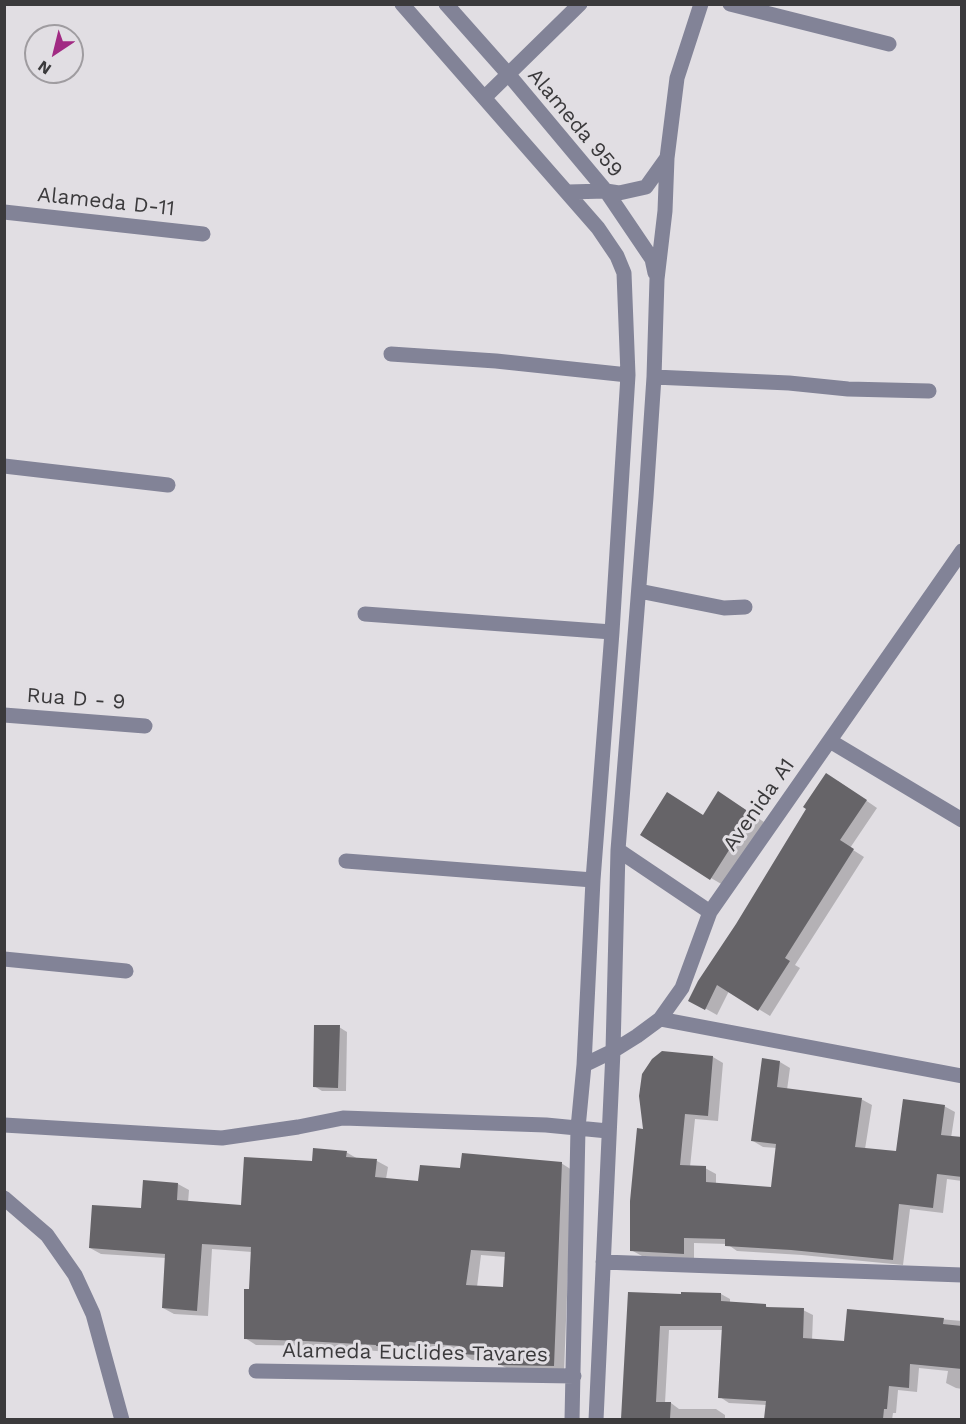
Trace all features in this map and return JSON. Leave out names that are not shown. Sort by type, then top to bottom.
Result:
[{"type":"street","points":[[402,4],[598,228],[617,256],[624,273],[628,375],[612,632],[593,880],[584,1065],[578,1128],[572,1419]]},
{"type":"street","name":"Alameda 959","points":[[446,4],[509,75],[606,192],[652,259],[657,279]]},
{"type":"street","points":[[486,98],[580,4]]},
{"type":"street","points":[[596,1419],[612,1052],[618,850],[654,377],[657,279],[665,211],[667,158],[677,78],[701,4]]},
{"type":"street","points":[[730,4],[889,44]]},
{"type":"street","points":[[568,192],[619,193],[646,187],[667,158]]},
{"type":"street","name":"Alameda D-11","points":[[4,212],[203,234]]},
{"type":"street","points":[[391,354],[496,361],[628,375]]},
{"type":"street","points":[[654,377],[789,383],[849,389],[929,391]]},
{"type":"street","points":[[4,466],[168,484]]},
{"type":"street","name":"Avenida A1","points":[[584,1065],[612,1052],[660,1018],[682,988],[710,912],[962,551]]},
{"type":"street","points":[[639,591],[724,608],[745,607]]},
{"type":"street","points":[[365,614],[612,632]]},
{"type":"street","name":"Rua D - 9","points":[[4,715],[145,726]]},
{"type":"street","points":[[830,741],[962,820]]},
{"type":"street","points":[[618,850],[710,912]]},
{"type":"street","points":[[346,861],[593,880]]},
{"type":"street","points":[[4,959],[126,970]]},
{"type":"street","points":[[660,1018],[962,1076]]},
{"type":"street","points":[[4,1125],[222,1137],[298,1127],[343,1118],[608,1131]]},
{"type":"street","points":[[4,1198],[47,1235],[75,1275],[93,1314],[122,1419]]},
{"type":"street","points":[[603,1262],[962,1275]]},
{"type":"street","name":"Alameda Euclides Tavares","points":[[256,1371],[574,1376]]},
{"type":"building","points":[[826,773],[867,800],[840,840],[854,849],[785,958],[790,961],[758,1011],[717,985],[705,1010],[688,1001],[698,981],[736,924],[806,809],[803,807]]},
{"type":"building","points":[[718,791],[752,814],[710,880],[640,835],[667,792],[703,815]]},
{"type":"building","points":[[314,1025],[340,1025],[338,1088],[313,1087]]},
{"type":"building","points":[[662,1051],[713,1056],[708,1116],[685,1114],[680,1165],[706,1166],[706,1182],[771,1187],[776,1144],[751,1141],[762,1058],[780,1061],[777,1087],[862,1098],[855,1147],[896,1151],[903,1099],[945,1105],[941,1135],[962,1137],[962,1177],[937,1174],[933,1208],[899,1204],[893,1260],[725,1246],[725,1239],[684,1238],[684,1254],[630,1251],[630,1201],[637,1128],[643,1129],[639,1096],[642,1074],[652,1059]]},
{"type":"building","points":[[313,1148],[347,1151],[346,1157],[377,1159],[375,1177],[418,1181],[420,1165],[460,1168],[462,1153],[562,1162],[554,1366],[498,1365],[498,1356],[460,1354],[460,1346],[409,1342],[409,1347],[376,1346],[244,1339],[244,1289],[249,1289],[251,1247],[202,1244],[197,1311],[162,1308],[165,1254],[89,1248],[92,1205],[141,1208],[143,1180],[178,1183],[177,1200],[241,1205],[244,1157],[312,1161]],"holes":[[[471,1250],[505,1252],[503,1287],[466,1285]]]},
{"type":"building","points":[[628,1292],[721,1293],[721,1301],[766,1304],[766,1307],[804,1308],[803,1338],[844,1341],[847,1309],[944,1318],[943,1324],[962,1326],[962,1369],[910,1364],[909,1388],[889,1386],[887,1409],[884,1409],[883,1419],[764,1419],[766,1401],[718,1398],[722,1326],[660,1326],[656,1402],[671,1402],[670,1419],[621,1419]]}]
